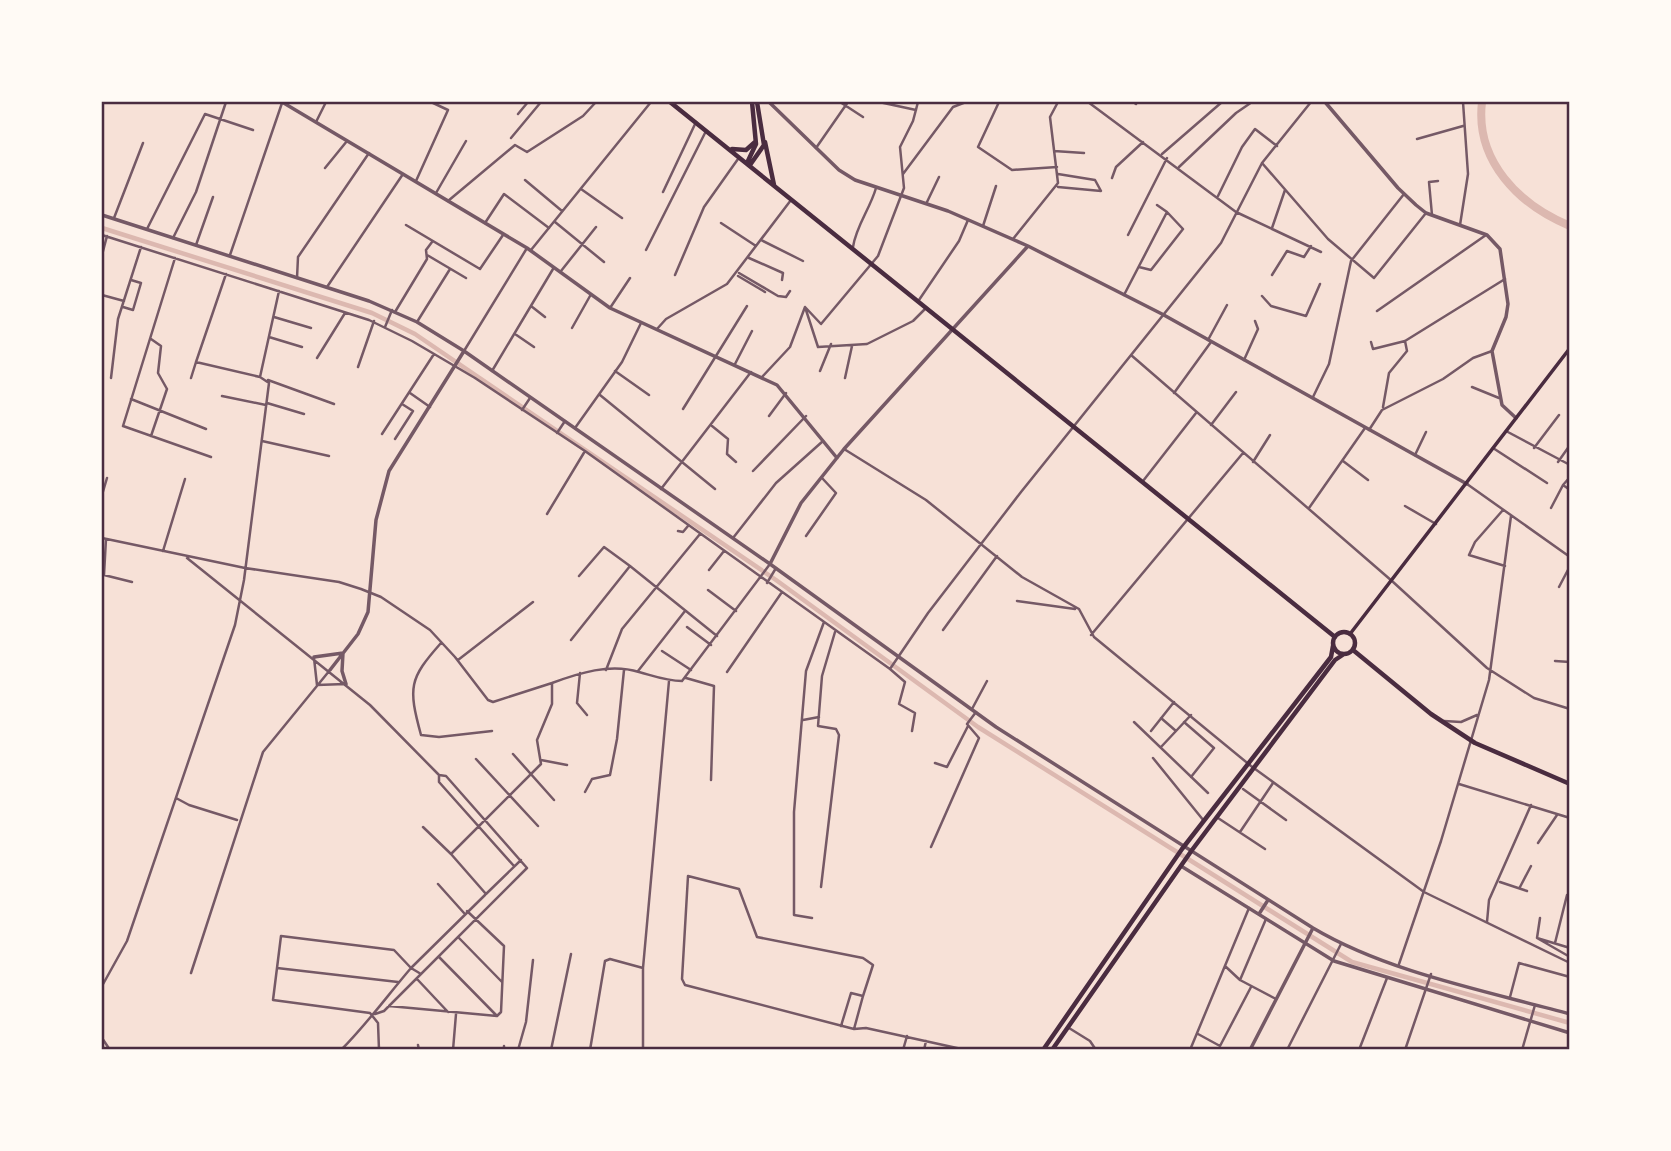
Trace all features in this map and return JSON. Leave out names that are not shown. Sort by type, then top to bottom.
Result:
[{"type":"main road","points":[[670,102],[852,250],[1076,425],[1335,636]]},
{"type":"main road","points":[[755,102],[774,185]]},
{"type":"main road","points":[[748,164],[756,139],[755,102]]},
{"type":"main road","points":[[748,164],[762,150],[764,138]]},
{"type":"main road","points":[[728,148],[746,150],[756,139]]},
{"type":"main road","points":[[1350,634],[1570,348]]},
{"type":"main road","points":[[1043,1049],[1176,858],[1331,657],[1335,636],[1342,632],[1350,634],[1355,643],[1353,650]]},
{"type":"main road","points":[[1333,646],[1344,654]]},
{"type":"main road","points":[[1052,1049],[1216,817],[1335,660],[1353,650]]},
{"type":"main road","points":[[1353,650],[1440,720],[1470,740],[1570,784]]},
{"type":"street","points":[[173,238],[196,192],[226,102]]},
{"type":"street","points":[[230,255],[282,102],[529,249],[610,308],[762,377],[786,393],[837,458]]},
{"type":"street","points":[[317,122],[326,102]]},
{"type":"street","points":[[416,181],[448,110],[431,102]]},
{"type":"street","points":[[518,114],[528,102]]},
{"type":"street","points":[[510,138],[541,102]]},
{"type":"street","points":[[449,201],[515,145],[527,152],[583,116],[596,102]]},
{"type":"street","points":[[191,973],[263,752],[358,634],[372,593],[376,520],[384,485],[395,460],[529,249],[651,102]]},
{"type":"street","points":[[769,102],[839,170],[876,188],[926,204],[1013,239],[1162,314],[1467,484],[1570,557]]},
{"type":"street","points":[[840,102],[863,117]]},
{"type":"street","points":[[816,148],[848,102]]},
{"type":"street","points":[[879,102],[916,110]]},
{"type":"street","points":[[805,307],[821,324],[878,256],[901,196],[904,174],[900,147],[918,102]]},
{"type":"street","points":[[904,174],[954,107],[966,102]]},
{"type":"street","points":[[999,102],[978,147],[1012,170],[1056,167]]},
{"type":"street","points":[[1013,239],[1032,213],[1057,187],[1058,174],[1050,117],[1058,102]]},
{"type":"street","points":[[1091,102],[1236,212],[1321,251]]},
{"type":"street","points":[[1162,154],[1222,102]]},
{"type":"street","points":[[1179,167],[1236,113],[1252,102]]},
{"type":"street","points":[[891,668],[928,613],[1162,314],[1221,243],[1262,163],[1311,102]]},
{"type":"street","points":[[1325,102],[1404,194],[1426,213],[1487,235],[1500,249],[1505,279],[1506,317],[1492,351],[1499,398],[1502,405],[1516,418]]},
{"type":"street","points":[[1460,225],[1467,187],[1463,102]]},
{"type":"street","points":[[147,229],[205,114],[253,130]]},
{"type":"street","points":[[663,192],[696,122]]},
{"type":"street","points":[[1417,139],[1463,126]]},
{"type":"street","points":[[1217,197],[1242,147],[1255,129],[1278,146]]},
{"type":"street","points":[[646,250],[706,131]]},
{"type":"street","points":[[325,168],[347,140]]},
{"type":"street","points":[[436,193],[466,141]]},
{"type":"street","points":[[1112,178],[1116,167],[1143,142]]},
{"type":"street","points":[[114,219],[143,143]]},
{"type":"street","points":[[1054,151],[1084,153]]},
{"type":"street","points":[[297,278],[298,257],[369,153]]},
{"type":"street","points":[[675,275],[704,207],[739,157]]},
{"type":"street","points":[[1128,235],[1167,158]]},
{"type":"street","points":[[1262,163],[1351,261],[1374,278],[1426,213]]},
{"type":"street","points":[[327,288],[403,174]]},
{"type":"street","points":[[1057,187],[1101,191],[1095,180],[1058,174]]},
{"type":"street","points":[[926,204],[939,177]]},
{"type":"street","points":[[525,180],[562,211]]},
{"type":"street","points":[[1432,215],[1429,182],[1438,181]]},
{"type":"street","points":[[983,226],[996,186]]},
{"type":"street","points":[[852,250],[855,232],[867,214],[876,188]]},
{"type":"street","points":[[580,189],[622,218]]},
{"type":"street","points":[[1272,228],[1285,190]]},
{"type":"street","points":[[485,223],[504,194],[549,228]]},
{"type":"street","points":[[1313,398],[1329,364],[1351,261],[1404,194]]},
{"type":"street","points":[[196,246],[213,197]]},
{"type":"street","points":[[657,329],[666,319],[727,284],[738,274],[792,199]]},
{"type":"street","points":[[1139,267],[1151,270],[1183,229],[1157,205]]},
{"type":"street","points":[[1124,295],[1167,212]]},
{"type":"street","points":[[102,215],[230,255],[394,311],[417,322],[771,564],[974,712],[1313,928],[1341,944],[1399,964],[1570,1014]]},
{"type":"street","points":[[919,300],[959,241],[968,220]]},
{"type":"street","points":[[554,222],[604,262]]},
{"type":"street","points":[[721,223],[757,246]]},
{"type":"street","points":[[407,225],[481,269],[504,234]]},
{"type":"street","points":[[561,271],[596,227]]},
{"type":"street","points":[[102,235],[374,321],[456,365],[585,451],[767,583],[891,668],[905,682],[899,704],[915,712],[912,731]]},
{"type":"street","points":[[1377,311],[1487,235]]},
{"type":"street","points":[[102,255],[107,236]]},
{"type":"street","points":[[761,240],[803,261]]},
{"type":"street","points":[[385,327],[427,259],[426,254],[433,241]]},
{"type":"street","points":[[132,582],[104,575],[104,538],[245,568],[339,582],[372,593],[430,630],[458,661],[483,696],[493,702],[580,673],[606,670],[638,671],[669,681],[682,681],[771,564],[801,503],[820,477],[1028,246]]},
{"type":"street","points":[[1272,275],[1287,251],[1304,257],[1311,246]]},
{"type":"street","points":[[111,378],[122,307],[141,247]]},
{"type":"street","points":[[426,254],[466,278]]},
{"type":"street","points":[[175,257],[122,426],[211,457]]},
{"type":"street","points":[[749,258],[783,273],[782,280]]},
{"type":"street","points":[[492,371],[554,267]]},
{"type":"street","points":[[417,322],[450,269]]},
{"type":"street","points":[[191,378],[226,274]]},
{"type":"street","points":[[738,274],[778,296],[786,297],[790,290]]},
{"type":"street","points":[[738,274],[765,292]]},
{"type":"street","points":[[610,308],[630,278]]},
{"type":"street","points":[[1371,342],[1373,349],[1405,341],[1505,279]]},
{"type":"street","points":[[122,307],[133,310],[141,283],[131,280]]},
{"type":"street","points":[[1262,296],[1270,306],[1306,316],[1320,284]]},
{"type":"street","points":[[260,377],[280,290]]},
{"type":"street","points":[[102,295],[124,301]]},
{"type":"street","points":[[572,328],[590,296]]},
{"type":"street","points":[[1174,393],[1210,341],[1227,305]]},
{"type":"street","points":[[531,306],[545,317]]},
{"type":"street","points":[[683,409],[747,306]]},
{"type":"street","points":[[805,307],[818,347],[831,344],[867,344],[901,327],[927,307]]},
{"type":"street","points":[[762,377],[790,347],[805,307]]},
{"type":"street","points":[[317,358],[346,312]]},
{"type":"street","points":[[274,317],[312,328]]},
{"type":"street","points":[[358,367],[374,321]]},
{"type":"street","points":[[1244,360],[1258,329],[1255,321]]},
{"type":"street","points":[[575,428],[615,371],[635,339],[641,323]]},
{"type":"street","points":[[735,364],[752,331]]},
{"type":"street","points":[[515,334],[534,347]]},
{"type":"street","points":[[269,337],[302,347]]},
{"type":"street","points":[[151,339],[161,346],[159,373],[167,387],[151,436]]},
{"type":"street","points":[[1382,410],[1390,373],[1407,351],[1405,341]]},
{"type":"street","points":[[820,371],[831,344]]},
{"type":"street","points":[[845,378],[852,345]]},
{"type":"street","points":[[1309,508],[1342,460],[1382,410],[1433,385],[1473,358],[1492,351]]},
{"type":"street","points":[[382,434],[434,354]]},
{"type":"street","points":[[1130,355],[1309,508],[1491,671],[1534,698],[1570,709]]},
{"type":"street","points":[[196,362],[260,377],[334,404]]},
{"type":"street","points":[[615,371],[649,395]]},
{"type":"street","points":[[661,489],[752,372]]},
{"type":"street","points":[[102,986],[123,951],[179,798],[235,625],[262,441],[267,380]]},
{"type":"street","points":[[1472,387],[1499,398]]},
{"type":"street","points":[[1211,425],[1236,392]]},
{"type":"street","points":[[410,393],[430,407]]},
{"type":"street","points":[[769,416],[786,393]]},
{"type":"street","points":[[600,394],[715,489]]},
{"type":"street","points":[[222,396],[304,414]]},
{"type":"street","points":[[522,409],[530,399]]},
{"type":"street","points":[[131,400],[206,429]]},
{"type":"street","points":[[395,439],[413,411],[402,404]]},
{"type":"street","points":[[1143,481],[1196,413]]},
{"type":"street","points":[[1534,448],[1559,415]]},
{"type":"street","points":[[753,471],[806,416]]},
{"type":"street","points":[[557,432],[564,423]]},
{"type":"street","points":[[711,425],[729,439],[727,454],[736,462]]},
{"type":"street","points":[[1506,431],[1570,465]]},
{"type":"street","points":[[1415,455],[1426,432]]},
{"type":"street","points":[[1253,462],[1269,435]]},
{"type":"street","points":[[262,441],[329,456]]},
{"type":"street","points":[[733,538],[776,483],[824,441]]},
{"type":"street","points":[[1558,461],[1570,445]]},
{"type":"street","points":[[1493,448],[1547,483]]},
{"type":"street","points":[[844,449],[926,500],[1022,577],[1079,609],[1091,635],[1253,768],[1423,892],[1570,963]]},
{"type":"street","points":[[547,514],[585,451]]},
{"type":"street","points":[[1091,635],[1243,453]]},
{"type":"street","points":[[1342,460],[1368,480]]},
{"type":"street","points":[[806,536],[836,493],[820,477]]},
{"type":"street","points":[[1551,508],[1570,477]]},
{"type":"street","points":[[102,495],[107,478]]},
{"type":"street","points":[[163,551],[185,480]]},
{"type":"street","points":[[1563,485],[1570,490]]},
{"type":"street","points":[[1405,506],[1436,524]]},
{"type":"street","points":[[1503,510],[1475,542],[1469,555],[1505,566]]},
{"type":"street","points":[[1399,964],[1458,784],[1491,671],[1511,516]]},
{"type":"street","points":[[678,531],[683,533],[688,526]]},
{"type":"street","points":[[606,670],[622,629],[700,534]]},
{"type":"street","points":[[579,576],[604,547],[718,637]]},
{"type":"street","points":[[709,570],[724,551]]},
{"type":"street","points":[[184,556],[241,598],[346,684],[439,775],[446,776],[527,868],[417,979],[389,1006],[374,1014],[341,1049]]},
{"type":"street","points":[[943,630],[997,556]]},
{"type":"street","points":[[571,640],[630,565]]},
{"type":"street","points":[[1559,587],[1570,566]]},
{"type":"street","points":[[767,583],[776,568]]},
{"type":"street","points":[[708,590],[736,611]]},
{"type":"street","points":[[727,672],[782,592]]},
{"type":"street","points":[[1017,601],[1079,609]]},
{"type":"street","points":[[458,661],[533,602]]},
{"type":"street","points":[[638,671],[685,611]]},
{"type":"street","points":[[812,918],[794,915],[794,812],[807,665],[824,622]]},
{"type":"street","points":[[687,626],[711,645]]},
{"type":"street","points":[[821,887],[839,735],[836,729],[818,726],[822,676],[836,631]]},
{"type":"street","points":[[442,642],[418,669],[413,682],[421,735],[439,737],[492,731]]},
{"type":"street","points":[[662,651],[691,670]]},
{"type":"street","points":[[314,657],[343,653]]},
{"type":"street","points":[[343,653],[342,667],[346,684]]},
{"type":"street","points":[[314,657],[317,685]]},
{"type":"street","points":[[1555,661],[1570,662]]},
{"type":"street","points":[[585,792],[592,779],[610,775],[617,739],[624,670]]},
{"type":"street","points":[[580,673],[577,703],[587,715]]},
{"type":"street","points":[[686,677],[714,686],[711,780]]},
{"type":"street","points":[[643,1049],[643,968],[669,681]]},
{"type":"street","points":[[935,763],[947,767],[987,681]]},
{"type":"street","points":[[451,854],[484,818],[541,764],[537,740],[552,704],[552,683]]},
{"type":"street","points":[[317,685],[346,684]]},
{"type":"street","points":[[1151,731],[1174,702]]},
{"type":"street","points":[[1440,720],[1461,722],[1478,713]]},
{"type":"street","points":[[1161,747],[1191,715]]},
{"type":"street","points":[[803,720],[819,717]]},
{"type":"street","points":[[1161,718],[1176,731]]},
{"type":"street","points":[[1134,722],[1208,793]]},
{"type":"street","points":[[1184,722],[1214,748],[1191,777]]},
{"type":"street","points":[[931,847],[979,738],[968,725]]},
{"type":"street","points":[[513,754],[554,800]]},
{"type":"street","points":[[1153,758],[1204,821]]},
{"type":"street","points":[[476,759],[538,826]]},
{"type":"street","points":[[541,760],[567,765]]},
{"type":"street","points":[[439,775],[439,782],[515,867]]},
{"type":"street","points":[[1240,832],[1273,782]]},
{"type":"street","points":[[1458,784],[1570,818]]},
{"type":"street","points":[[1243,789],[1286,820]]},
{"type":"street","points":[[179,798],[189,805],[239,820]]},
{"type":"street","points":[[1487,922],[1489,900],[1500,882],[1531,805]]},
{"type":"street","points":[[1538,843],[1557,815]]},
{"type":"street","points":[[1216,817],[1265,849]]},
{"type":"street","points":[[423,827],[486,894]]},
{"type":"street","points":[[379,1049],[379,1027],[374,1014],[377,1005],[466,912],[521,860]]},
{"type":"street","points":[[1182,864],[1334,961],[1570,1033]]},
{"type":"street","points":[[1520,887],[1531,866]]},
{"type":"street","points":[[854,1030],[873,965],[863,958],[757,937],[739,889],[688,876],[682,979],[685,985],[854,1030],[866,1028],[966,1049]]},
{"type":"street","points":[[1500,882],[1527,891]]},
{"type":"street","points":[[439,884],[504,946],[501,1012],[498,1016]]},
{"type":"street","points":[[1555,943],[1567,895]]},
{"type":"street","points":[[1259,915],[1268,900]]},
{"type":"street","points":[[1190,1049],[1249,908]]},
{"type":"street","points":[[1537,938],[1540,918]]},
{"type":"street","points":[[1240,980],[1266,919]]},
{"type":"street","points":[[1250,1049],[1313,928]]},
{"type":"street","points":[[374,1014],[273,1000],[281,936],[394,950],[411,968],[421,974]]},
{"type":"street","points":[[458,938],[502,982]]},
{"type":"street","points":[[1537,938],[1570,948]]},
{"type":"street","points":[[1537,938],[1570,957]]},
{"type":"street","points":[[1287,1049],[1341,944]]},
{"type":"street","points":[[551,1049],[571,954]]},
{"type":"street","points":[[439,957],[498,1016]]},
{"type":"street","points":[[590,1049],[606,961],[610,959],[643,968]]},
{"type":"street","points":[[518,1049],[526,1022],[533,960]]},
{"type":"street","points":[[1510,997],[1519,963],[1570,977]]},
{"type":"street","points":[[1225,966],[1240,980],[1276,999]]},
{"type":"street","points":[[277,968],[398,982]]},
{"type":"street","points":[[1405,1049],[1431,974]]},
{"type":"street","points":[[1359,1049],[1387,978]]},
{"type":"street","points":[[417,979],[448,1012]]},
{"type":"street","points":[[1198,1034],[1220,1046],[1251,987]]},
{"type":"street","points":[[841,1026],[851,993],[863,996]]},
{"type":"street","points":[[1522,1049],[1535,1005]]},
{"type":"street","points":[[389,1006],[498,1016]]},
{"type":"street","points":[[453,1049],[456,1014]]},
{"type":"street","points":[[1067,1027],[1090,1041],[1096,1049]]},
{"type":"street","points":[[903,1049],[907,1036]]},
{"type":"street","points":[[102,1038],[110,1049]]},
{"type":"street","points":[[924,1049],[926,1041]]},
{"type":"waterway","points":[[1482,102],[1486,143],[1493,162],[1504,178],[1534,206],[1570,226]]},
{"type":"waterway","points":[[102,228],[372,313],[415,334],[776,580],[978,727],[1352,962],[1570,1023]]}]
